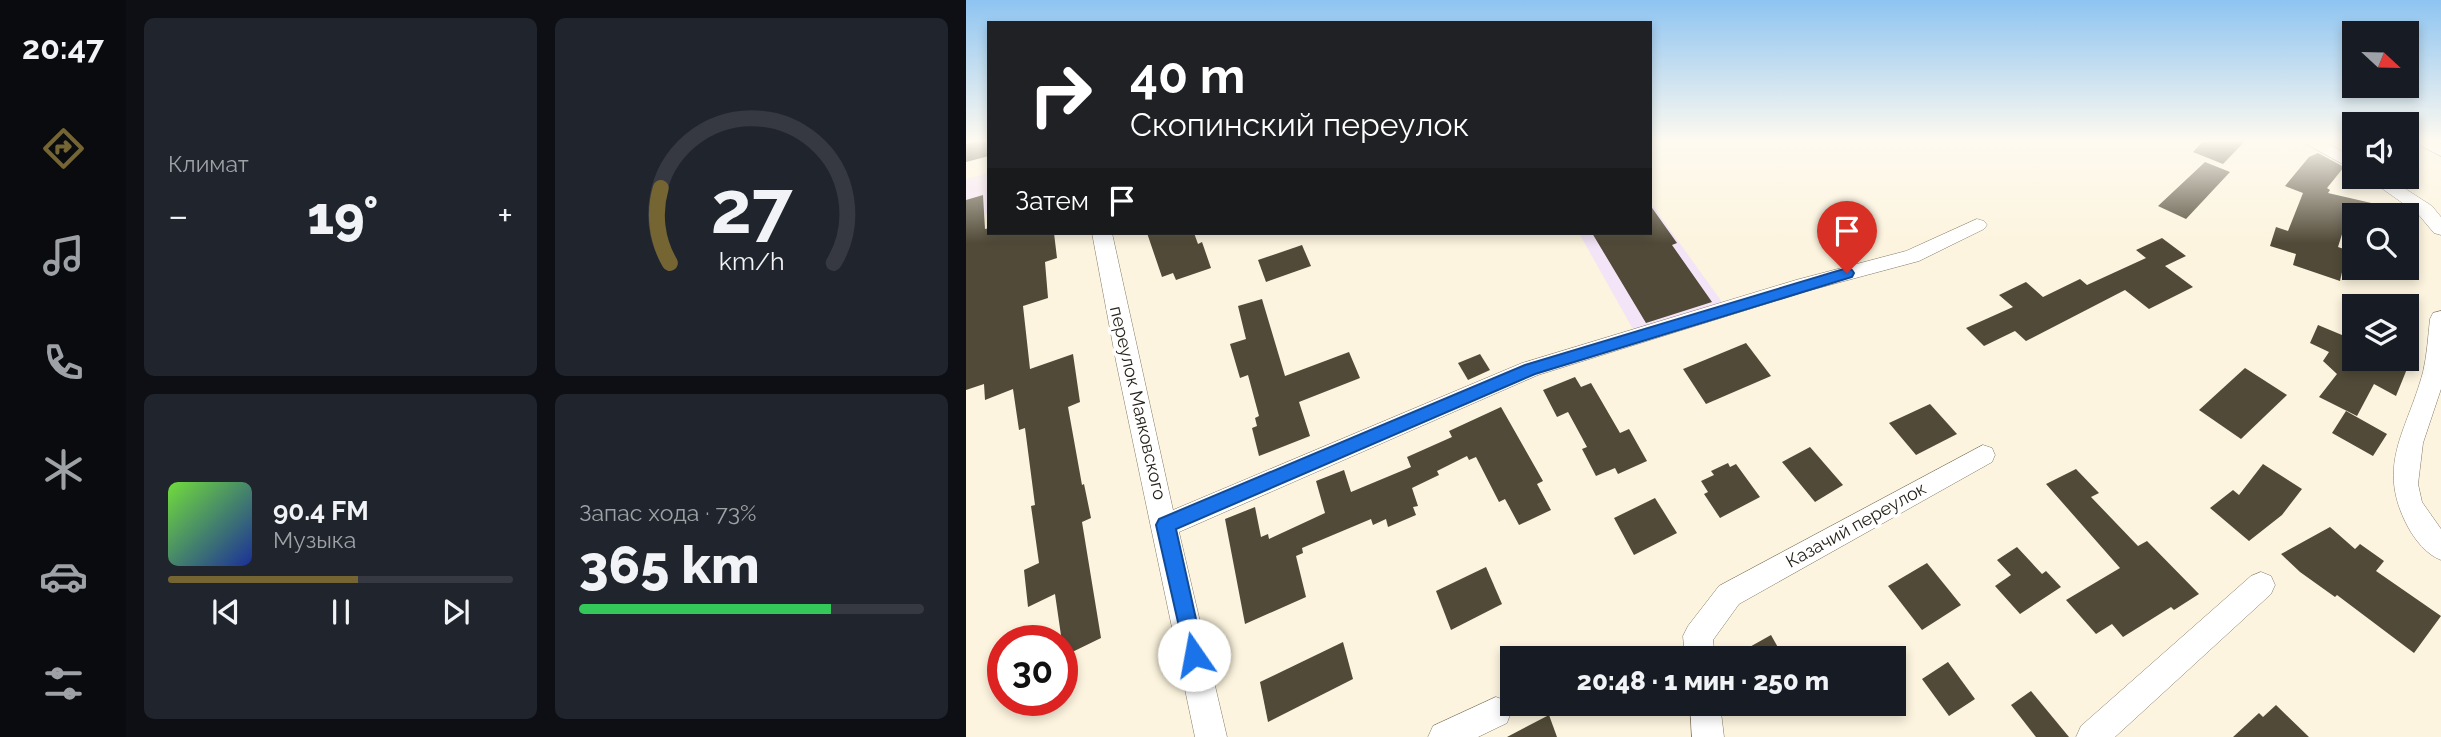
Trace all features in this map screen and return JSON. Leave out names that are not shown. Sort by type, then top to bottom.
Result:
[{"type":"street","points":[[2393,189],[2425,211],[2441,229]]},
{"type":"street","points":[[1166,525],[1530,369],[1803,285],[1912,256],[1977,225]]},
{"type":"street","name":"переулок Маяковского","points":[[1102,235],[1127,361],[1166,525],[1211,737]]},
{"type":"street","points":[[2441,319],[2434,374],[2406,455],[2406,498],[2424,531],[2441,548]]},
{"type":"street","name":"Казачий переулок","points":[[1699,646],[1698,636],[1729,595],[1983,455]]},
{"type":"street","points":[[2092,737],[2261,585]]},
{"type":"street","points":[[1444,737],[1496,712]]},
{"type":"street","points":[[1706,716],[1708,737]]},
{"type":"shaded area","points":[[987,174],[987,214],[966,219],[966,179]]},
{"type":"shaded area","points":[[1652,205],[1722,302],[1634,331],[1580,235],[1652,235]]},
{"type":"building","points":[[2192,174],[2228,174],[2186,219],[2158,206]]},
{"type":"building","points":[[2295,174],[2338,174],[2327,188],[2330,190],[2328,193],[2371,203],[2342,203],[2342,234],[2338,247],[2342,248],[2340,281],[2293,265],[2296,254],[2270,246],[2276,227],[2288,231],[2303,193],[2285,186]]},
{"type":"building","points":[[983,195],[987,235],[1054,235],[1057,258],[1045,262],[1048,298],[1023,306],[1030,369],[1073,354],[1080,402],[1068,407],[1082,485],[1084,484],[1091,518],[1082,522],[1101,638],[1078,649],[1078,625],[1060,625],[1055,594],[1028,607],[1024,570],[1039,563],[1025,428],[1019,430],[1013,389],[985,400],[984,384],[966,390],[966,200]]},
{"type":"building","points":[[1652,208],[1677,243],[1672,245],[1712,302],[1646,323],[1593,235],[1652,235]]},
{"type":"building","points":[[1148,235],[1195,235],[1198,244],[1202,242],[1211,268],[1176,280],[1173,273],[1162,277]]},
{"type":"building","points":[[2162,238],[2186,256],[2165,266],[2193,287],[2149,309],[2125,290],[2026,341],[2015,331],[1984,346],[1966,328],[2013,307],[1999,295],[2026,282],[2043,297],[2080,279],[2087,285],[2146,258],[2136,250]]},
{"type":"building","points":[[1302,245],[1311,266],[1266,282],[1258,260]]},
{"type":"building","points":[[1262,299],[1285,376],[1349,352],[1360,378],[1299,402],[1310,436],[1259,456],[1252,428],[1257,426],[1255,418],[1259,416],[1248,375],[1240,378],[1230,344],[1246,339],[1238,306]]},
{"type":"building","points":[[2318,325],[2342,335],[2342,371],[2406,371],[2396,396],[2374,384],[2357,416],[2319,397],[2337,374],[2323,361],[2329,352],[2310,343]]},
{"type":"building","points":[[1746,343],[1771,376],[1706,404],[1683,369]]},
{"type":"building","points":[[1480,354],[1490,370],[1468,380],[1458,363]]},
{"type":"building","points":[[2245,368],[2287,395],[2241,439],[2199,410]]},
{"type":"building","points":[[1575,377],[1581,387],[1591,383],[1620,433],[1629,429],[1647,461],[1618,474],[1615,468],[1596,476],[1582,449],[1587,447],[1568,412],[1557,417],[1543,390]]},
{"type":"building","points":[[1930,404],[1957,434],[1916,455],[1889,423]]},
{"type":"building","points":[[1501,407],[1543,481],[1537,484],[1551,510],[1519,525],[1505,499],[1499,502],[1476,457],[1469,460],[1467,456],[1437,471],[1439,475],[1412,488],[1418,506],[1413,507],[1416,515],[1388,527],[1386,519],[1373,525],[1371,519],[1302,548],[1303,553],[1296,556],[1306,597],[1245,624],[1225,519],[1255,507],[1261,537],[1268,534],[1269,539],[1325,513],[1316,481],[1344,470],[1351,492],[1411,467],[1407,457],[1452,437],[1449,431]]},
{"type":"building","points":[[2346,411],[2387,434],[2373,456],[2332,433]]},
{"type":"building","points":[[1810,447],[1843,485],[1815,502],[1782,462]]},
{"type":"building","points":[[1728,463],[1730,467],[1736,464],[1760,497],[1720,518],[1704,494],[1708,492],[1701,481],[1714,475],[1711,471]]},
{"type":"building","points":[[2263,464],[2302,489],[2282,515],[2249,541],[2210,508],[2233,490],[2239,495]]},
{"type":"building","points":[[2076,469],[2099,493],[2091,497],[2138,546],[2147,541],[2199,594],[2174,610],[2171,607],[2123,637],[2112,624],[2096,634],[2066,600],[2120,568],[2046,484]]},
{"type":"building","points":[[1655,498],[1677,533],[1634,555],[1614,518]]},
{"type":"building","points":[[2330,527],[2355,549],[2360,544],[2384,561],[2376,571],[2441,616],[2414,653],[2337,595],[2335,597],[2300,572],[2281,554]]},
{"type":"building","points":[[2017,547],[2042,574],[2046,571],[2061,587],[2020,614],[1995,586],[2011,575],[1997,560]]},
{"type":"building","points":[[1927,563],[1961,605],[1922,630],[1888,586]]},
{"type":"building","points":[[1486,567],[1502,604],[1451,630],[1436,591]]},
{"type":"building","points":[[1771,635],[1777,646],[1751,646]]},
{"type":"building","points":[[1343,642],[1353,679],[1268,722],[1260,682]]},
{"type":"building","points":[[1948,662],[1975,699],[1949,716],[1922,679]]},
{"type":"building","points":[[2031,691],[2069,737],[2036,737],[2011,705]]},
{"type":"building","points":[[2276,705],[2309,737],[2233,737],[2259,713],[2263,717]]},
{"type":"building","points":[[1549,716],[1557,737],[1507,737]]},
{"type":"route","points":[[1194,655],[1166,525],[1530,369],[1847,273]]}]
